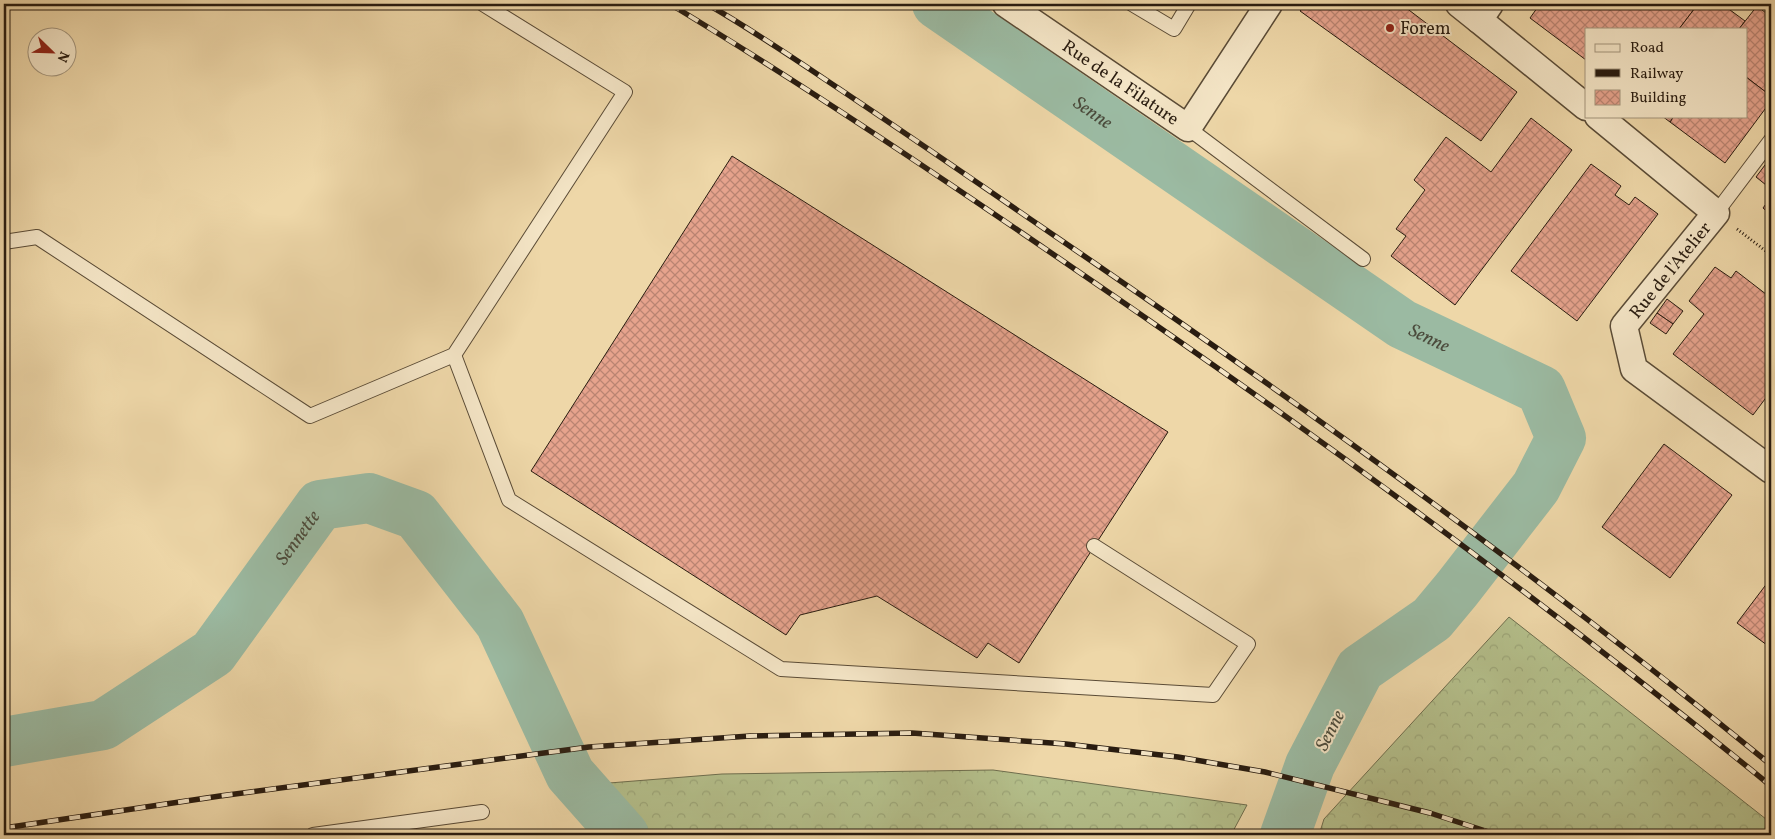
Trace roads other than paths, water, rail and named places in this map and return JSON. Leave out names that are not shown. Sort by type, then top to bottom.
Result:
[{"type":"street","name":"Rue de la Filature","points":[[1006,4],[1188,128],[1269,4]]},
{"type":"street","points":[[1459,4],[1485,12],[1585,106]]},
{"type":"street","name":"Rue de l'Atelier","points":[[1600,118],[1716,213],[1624,326],[1634,369],[1771,470]]},
{"type":"lane","points":[[4,242],[38,238],[310,416],[454,356],[625,92],[483,4]]},
{"type":"lane","points":[[1132,4],[1174,29],[1189,4]]},
{"type":"lane","points":[[1188,128],[1363,259]]},
{"type":"lane","points":[[1716,213],[1771,140]]},
{"type":"lane","points":[[454,356],[509,500],[781,669],[1213,695],[1248,644],[1094,546]]},
{"type":"lane","points":[[313,835],[482,812]]},
{"type":"waterway","name":"Senne","points":[[937,4],[1402,324],[1541,390],[1561,438],[1536,487],[1432,619],[1360,669],[1310,765],[1285,835]]},
{"type":"waterway","name":"Sennette","points":[[4,742],[103,725],[213,653],[320,505],[369,498],[416,515],[500,623],[570,774],[624,835]]},
{"type":"railway","points":[[670,4],[774,68],[927,169],[1256,395],[1517,586],[1771,786]]},
{"type":"railway","points":[[707,4],[769,42],[913,139],[1144,297],[1327,426],[1507,558],[1771,765]]},
{"type":"railway","points":[[4,828],[220,796],[589,747],[750,736],[912,733],[1066,744],[1178,757],[1265,772],[1430,813],[1498,835]]},
{"type":"place","name":"Forem","points":[[1390,28]]}]
